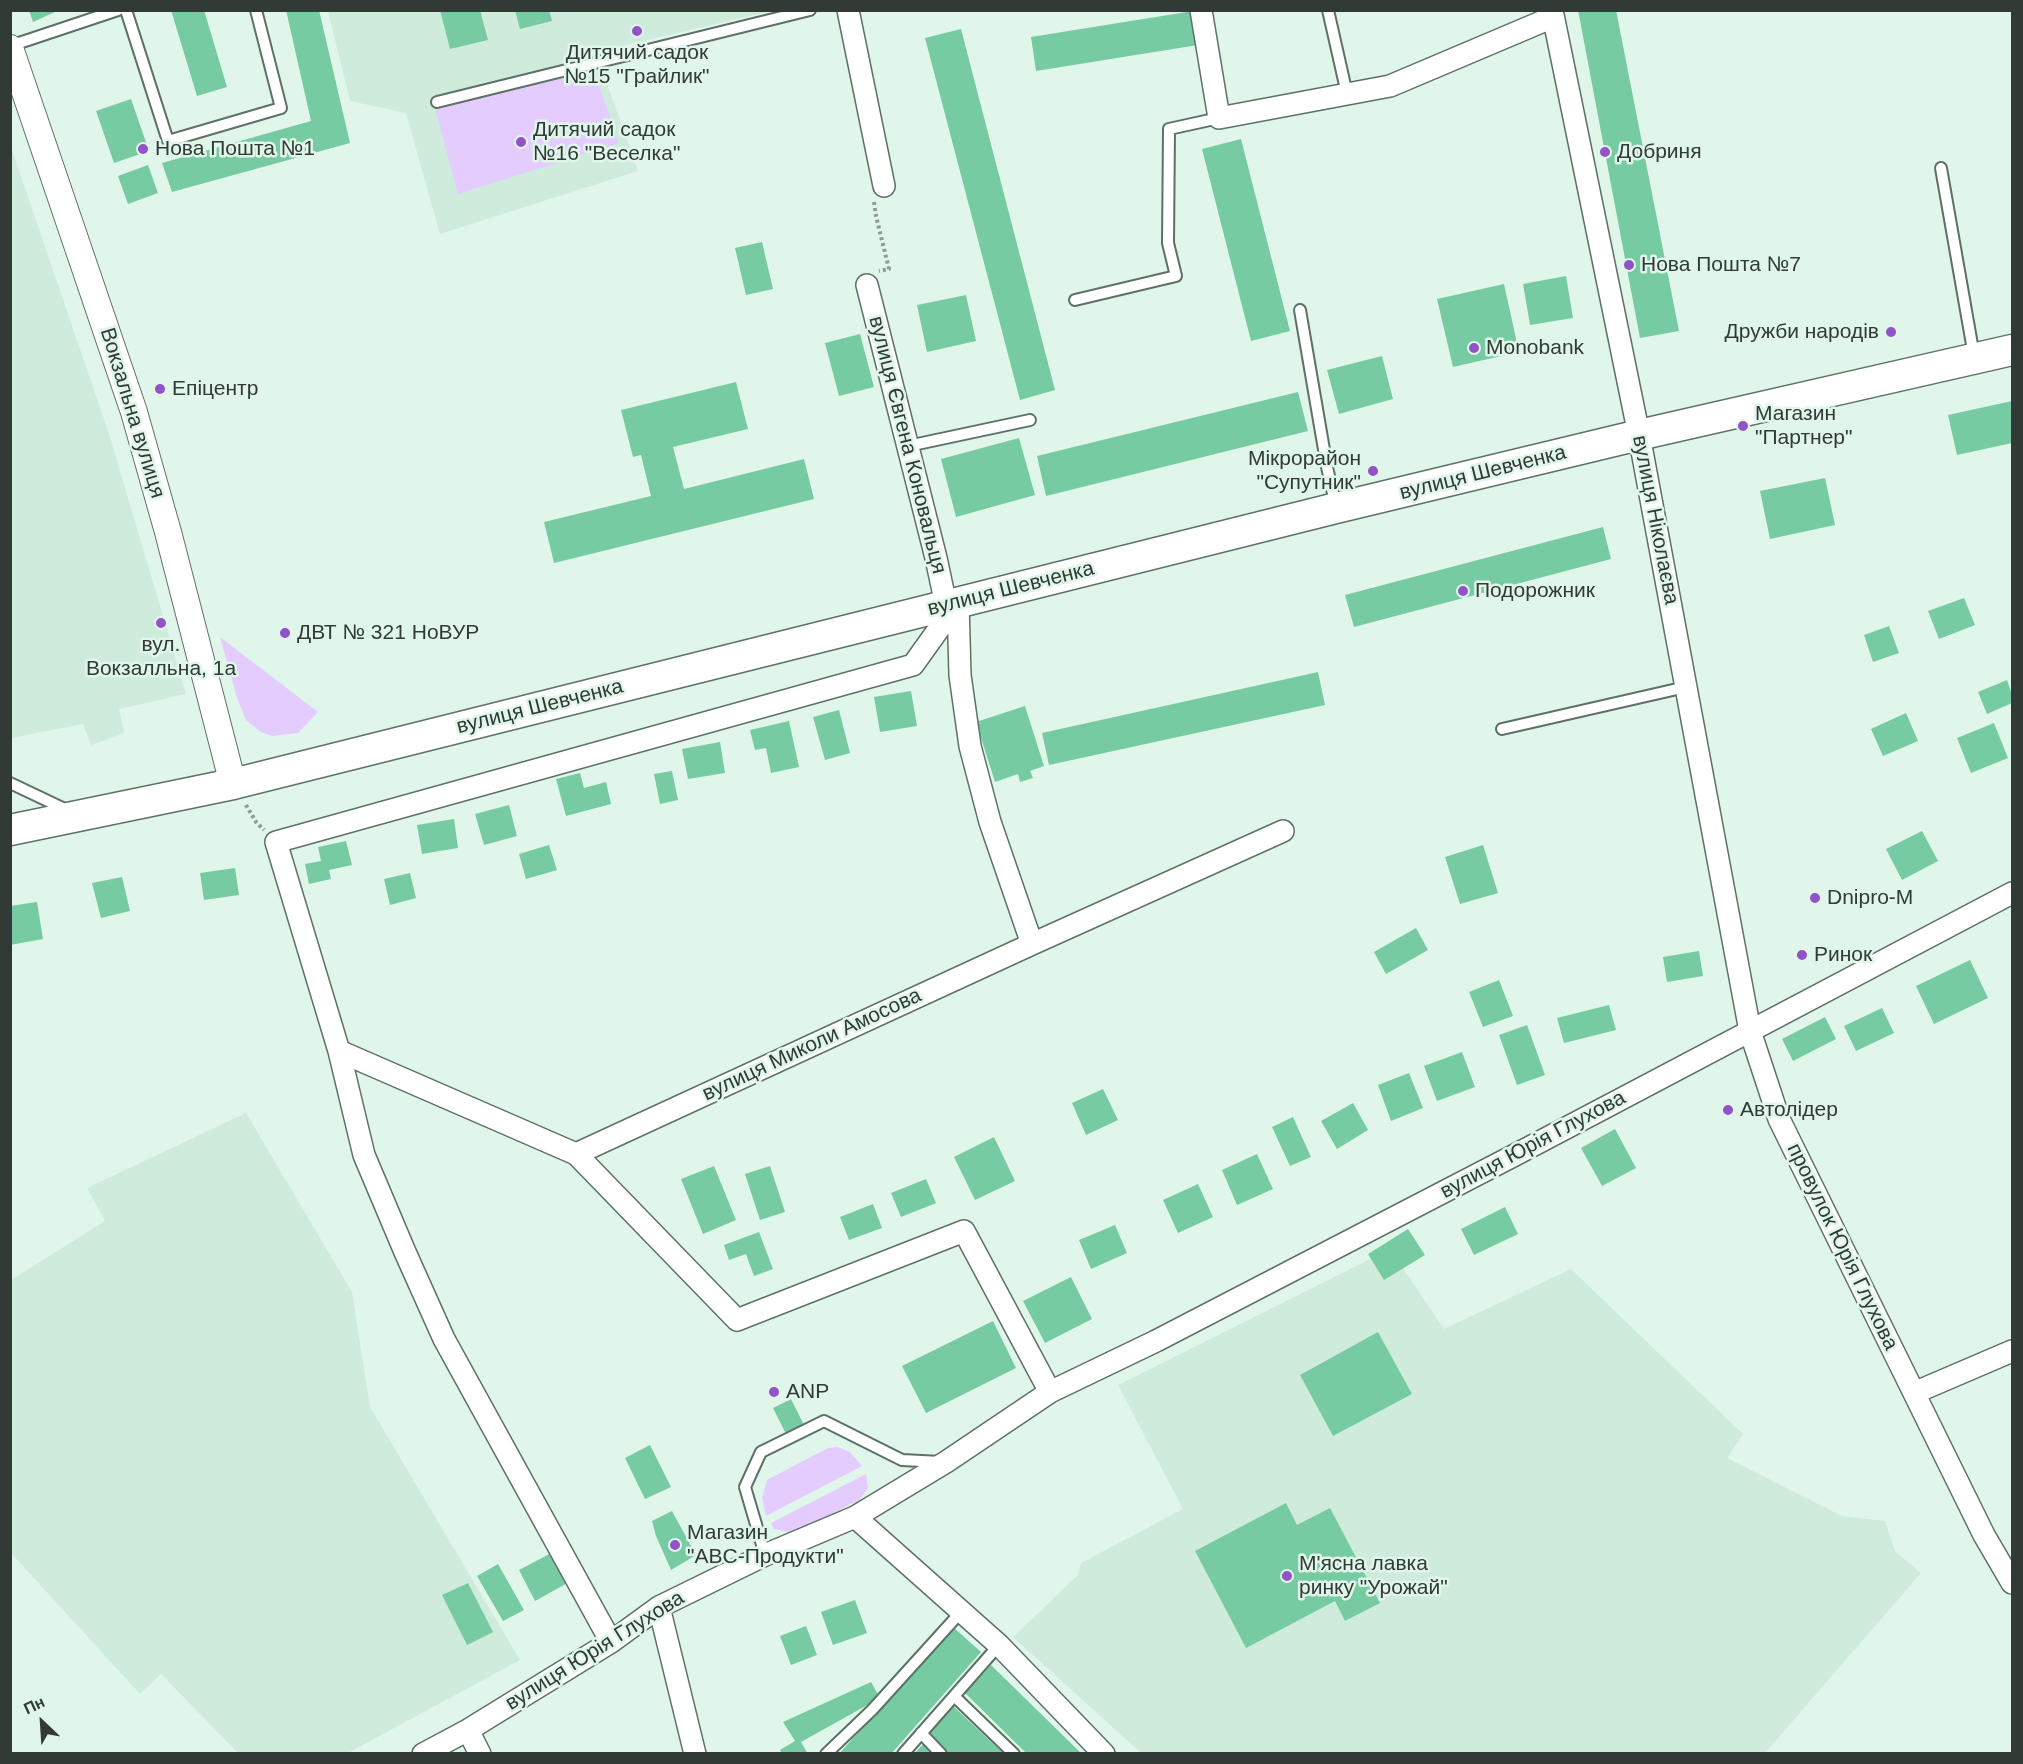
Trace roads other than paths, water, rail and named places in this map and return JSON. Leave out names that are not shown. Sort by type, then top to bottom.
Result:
[{"type":"main road","name":"вулиця Шевченка","points":[[10,830],[233,784],[1336,508],[1639,435],[2013,350]]},
{"type":"street","points":[[848,10],[884,186]]},
{"type":"street","points":[[1201,10],[1218,118],[1390,86],[1553,14]]},
{"type":"street","name":"вулиця Ніколаєва","points":[[1553,14],[1639,435],[1750,1031]]},
{"type":"street","name":"Вокзальна вулиця","points":[[10,47],[134,412],[168,532],[233,784]]},
{"type":"street","name":"вулиця Євгена Коновальця","points":[[867,285],[908,446],[952,603],[960,675],[973,756],[990,822],[1032,944]]},
{"type":"street","points":[[611,1642],[444,1339],[364,1155],[339,1051],[276,842],[913,665],[952,603]]},
{"type":"street","name":"вулиця Миколи Амосова","points":[[576,1154],[1283,831]]},
{"type":"street","name":"вулиця Юрія Глухова","points":[[423,1754],[468,1730],[611,1642],[659,1607],[765,1555],[855,1517],[946,1462],[1050,1392],[1156,1341],[2013,893]]},
{"type":"street","name":"провулок Юрія Глухова","points":[[1750,1031],[1779,1119],[1984,1535],[2013,1583]]},
{"type":"street","points":[[339,1051],[576,1154],[737,1320],[964,1231],[1050,1392]]},
{"type":"street","points":[[1914,1393],[2013,1351]]},
{"type":"street","points":[[855,1517],[960,1613],[999,1645],[1104,1754]]},
{"type":"street","points":[[659,1607],[695,1754]]},
{"type":"street","points":[[468,1730],[480,1754]]},
{"type":"lane","points":[[10,47],[118,10]]},
{"type":"lane","points":[[126,10],[168,141],[281,108],[256,10]]},
{"type":"lane","points":[[437,102],[810,10]]},
{"type":"lane","points":[[1328,10],[1347,94]]},
{"type":"lane","points":[[1075,300],[1176,276],[1167,243],[1169,129],[1218,118]]},
{"type":"lane","points":[[1941,168],[1975,359]]},
{"type":"lane","points":[[1300,310],[1336,508]]},
{"type":"lane","points":[[908,446],[1030,420]]},
{"type":"lane","points":[[1502,729],[1686,687]]},
{"type":"lane","points":[[10,783],[80,816]]},
{"type":"lane","points":[[765,1555],[745,1487],[761,1452],[824,1421],[902,1460],[946,1462]]},
{"type":"lane","points":[[826,1754],[872,1710],[960,1613]]},
{"type":"lane","points":[[903,1754],[999,1645]]},
{"type":"lane","points":[[954,1696],[1014,1754]]},
{"type":"lane","points":[[921,1733],[941,1754]]},
{"type":"place","name":"Дитячий садок №15 \"Грайлик\"","points":[[637,31]]},
{"type":"place","name":"Дитячий садок №16 \"Веселка\"","points":[[521,142]]},
{"type":"place","name":"Нова Пошта №1","points":[[143,149]]},
{"type":"place","name":"Добриня","points":[[1605,152]]},
{"type":"place","name":"Нова Пошта №7","points":[[1629,265]]},
{"type":"place","name":"Дружби народів","points":[[1891,332]]},
{"type":"place","name":"Monobank","points":[[1474,348]]},
{"type":"place","name":"Епіцентр","points":[[160,389]]},
{"type":"place","name":"Магазин \"Партнер\"","points":[[1743,426]]},
{"type":"place","name":"Мікрорайон \"Супутник\"","points":[[1373,471]]},
{"type":"place","name":"Подорожник","points":[[1463,591]]},
{"type":"place","name":"вул. Вокзалльна, 1а","points":[[161,623]]},
{"type":"place","name":"ДВТ № 321 НоВУР","points":[[285,633]]},
{"type":"place","name":"Dnipro-M","points":[[1815,898]]},
{"type":"place","name":"Ринок","points":[[1802,955]]},
{"type":"place","name":"Автолідер","points":[[1728,1110]]},
{"type":"place","name":"ANP","points":[[774,1392]]},
{"type":"place","name":"Магазин \"ABC-Продукти\"","points":[[675,1545]]},
{"type":"place","name":"М'ясна лавка ринку \"Урожай\"","points":[[1287,1576]]}]
